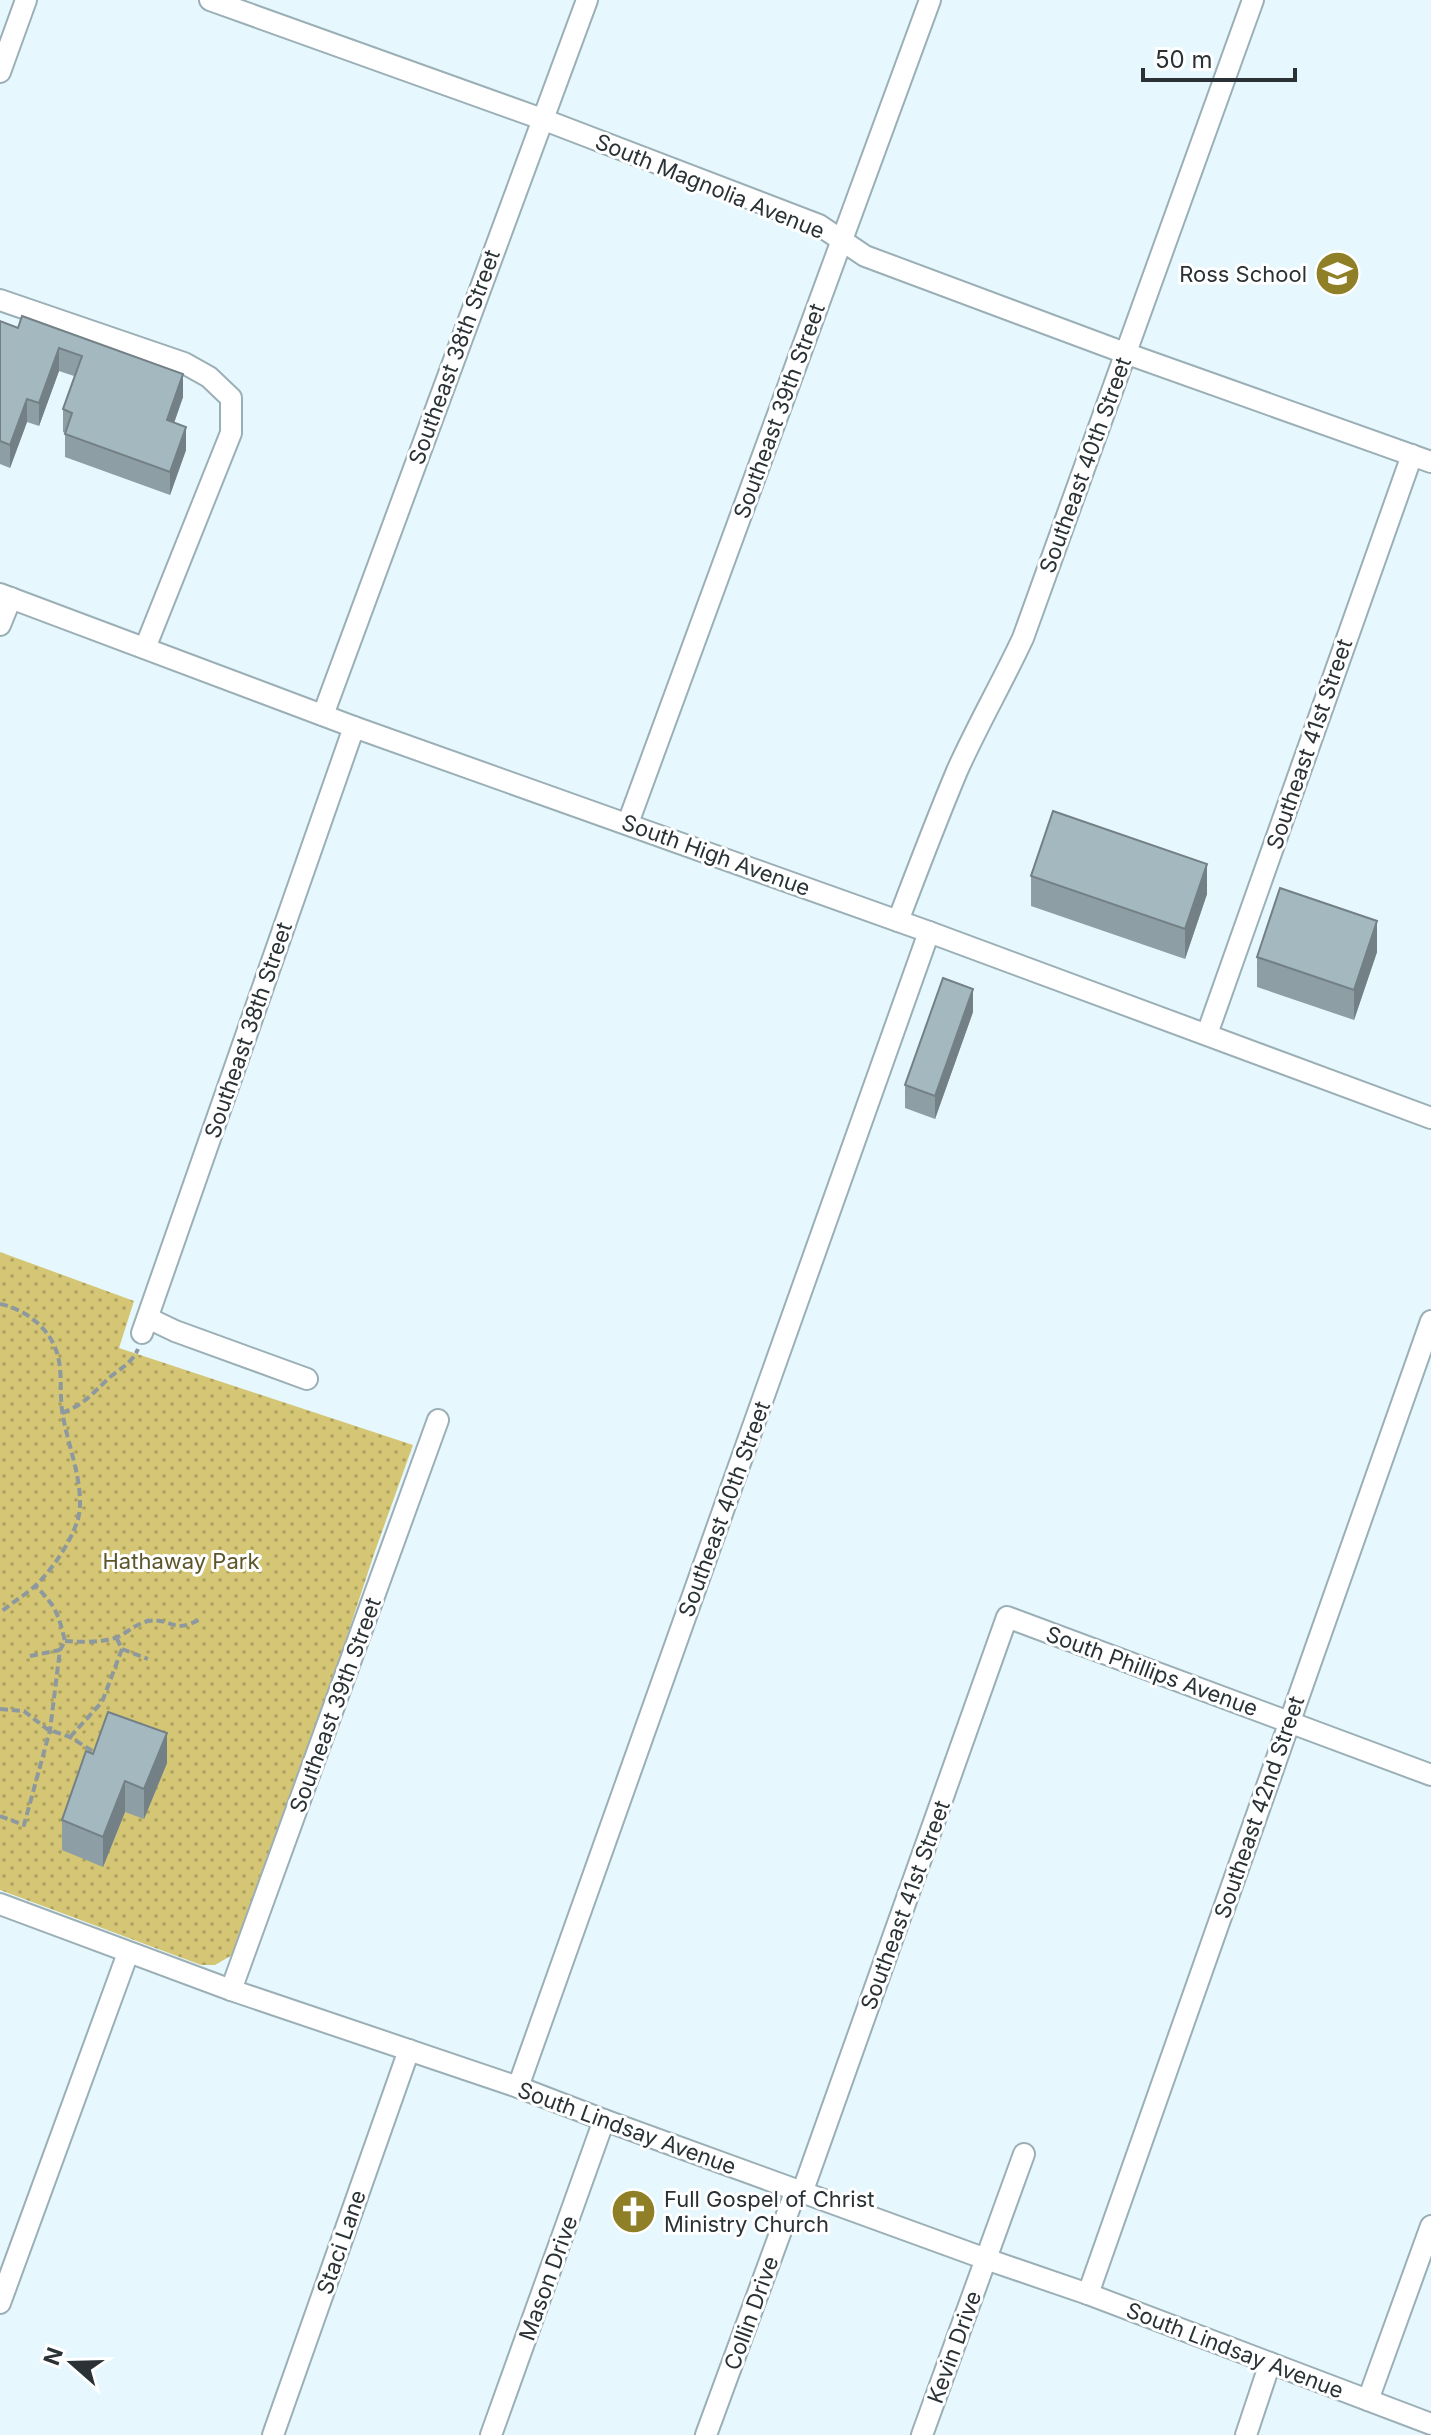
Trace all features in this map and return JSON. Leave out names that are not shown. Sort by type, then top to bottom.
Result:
[{"type":"street","points":[[0,72],[26,0]]},
{"type":"street","name":"South Magnolia Avenue","points":[[210,0],[542,119],[819,225],[865,256],[1421,458]]},
{"type":"street","name":"Southeast 38th Street","points":[[323,715],[587,0]]},
{"type":"street","name":"Southeast 39th Street","points":[[628,823],[930,0]]},
{"type":"street","name":"Southeast 40th Street","points":[[898,921],[957,772],[1023,638],[1253,0]]},
{"type":"street","points":[[0,300],[184,363],[209,377],[231,398],[231,433],[145,648]]},
{"type":"street","name":"Southeast 41st Street","points":[[1207,1034],[1421,458]]},
{"type":"street","points":[[0,625],[5,596]]},
{"type":"street","name":"South High Avenue","points":[[5,596],[354,727],[929,932],[1431,1118]]},
{"type":"street","name":"Southeast 38th Street","points":[[145,1325],[354,727]]},
{"type":"street","name":"Southeast 40th Street","points":[[518,2087],[929,932]]},
{"type":"street","name":"Southeast 42nd Street","points":[[1088,2294],[1431,1321]]},
{"type":"street","points":[[145,1325],[175,1331],[307,1379]]},
{"type":"street","name":"Southeast 39th Street","points":[[231,1990],[438,1420]]},
{"type":"street","name":"Southeast 41st Street","points":[[799,2192],[1007,1617]]},
{"type":"street","name":"South Phillips Avenue","points":[[1007,1617],[1431,1775]]},
{"type":"street","name":"South Lindsay Avenue","points":[[0,1904],[231,1990],[518,2087],[799,2192],[1088,2294],[1431,2424]]},
{"type":"street","points":[[0,2303],[128,1953]]},
{"type":"street","name":"Staci Lane","points":[[273,2435],[409,2050]]},
{"type":"street","name":"Mason Drive","points":[[491,2435],[604,2120]]},
{"type":"street","name":"Kevin Drive","points":[[922,2435],[1024,2154]]},
{"type":"street","name":"Collin Drive","points":[[706,2435],[799,2192]]},
{"type":"street","points":[[1368,2400],[1431,2226]]},
{"type":"street","points":[[1246,2435],[1270,2363]]},
{"type":"path","points":[[0,1304],[15,1307],[36,1322],[53,1341],[61,1364],[62,1413],[76,1474],[79,1516],[72,1535],[36,1586],[0,1613]]},
{"type":"path","points":[[62,1413],[78,1407],[128,1365],[137,1353],[145,1325]]},
{"type":"path","points":[[0,1816],[24,1825],[50,1730],[60,1650],[65,1641],[59,1615],[36,1586]]},
{"type":"path","points":[[65,1641],[86,1642],[116,1637],[152,1620],[187,1627],[202,1618]]},
{"type":"path","points":[[116,1637],[122,1649],[148,1659]]},
{"type":"path","points":[[70,1737],[102,1702],[122,1649]]},
{"type":"path","points":[[30,1656],[60,1650]]},
{"type":"path","points":[[0,1709],[24,1711],[50,1730],[70,1737],[103,1758]]},
{"type":"green space","name":"Hathaway Park","points":[[0,1252],[134,1301],[119,1348],[413,1445],[234,1954],[215,1965],[201,1965],[0,1890]]},
{"type":"building","points":[[22,316],[183,374],[167,420],[186,427],[170,472],[65,434],[72,413],[63,409],[82,356],[59,348],[39,403],[27,399],[10,445],[0,441],[0,321],[18,328]]},
{"type":"building","points":[[1053,811],[1207,864],[1185,929],[1031,876]]},
{"type":"building","points":[[1280,888],[1377,921],[1354,990],[1257,957]]},
{"type":"building","points":[[943,978],[973,989],[935,1096],[905,1085]]},
{"type":"building","points":[[108,1712],[167,1733],[144,1789],[125,1781],[103,1837],[62,1820],[86,1751],[93,1754]]},
{"type":"place","name":"Ross School","points":[[1338,274]]},
{"type":"place","name":"Full Gospel of Christ Ministry Church","points":[[633,2212]]}]
